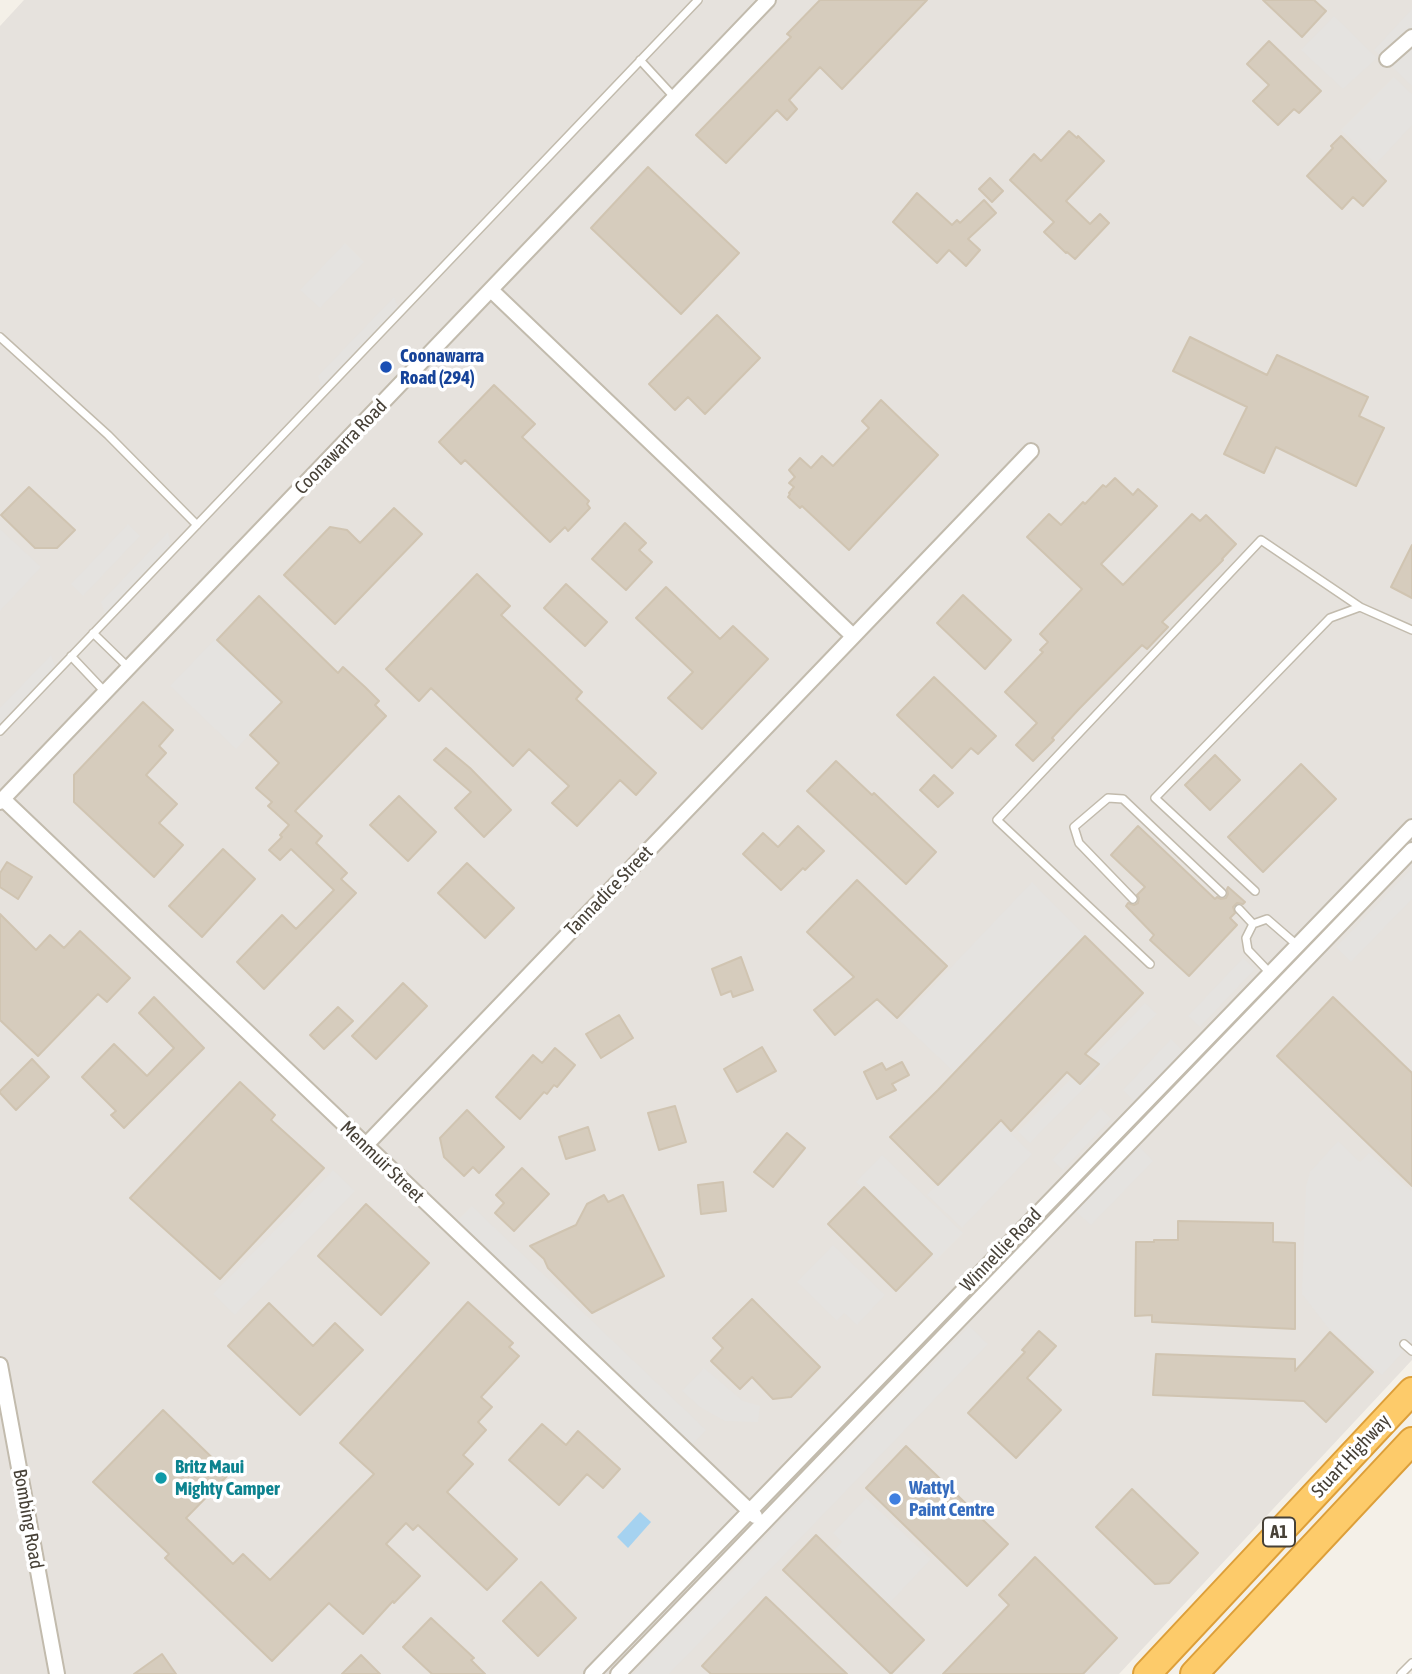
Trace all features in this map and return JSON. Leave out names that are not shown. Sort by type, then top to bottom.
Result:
[{"type":"highway","name":"Stuart Highway","points":[[1147,1674],[1412,1391]]},
{"type":"highway","points":[[1389,1415],[1412,1436]]},
{"type":"highway","name":"Stuart Highway","points":[[1194,1674],[1412,1441]]},
{"type":"street","name":"Coonawarra Road","points":[[1,801],[768,0]]},
{"type":"street","points":[[1387,59],[1412,37]]},
{"type":"street","points":[[491,290],[853,636]]},
{"type":"street","name":"Tannadice Street","points":[[365,1146],[1031,451]]},
{"type":"street","name":"Menmuir Street","points":[[1,801],[763,1524]]},
{"type":"street","name":"Winnellie Road","points":[[592,1674],[1412,827]]},
{"type":"street","name":"Winnellie Road","points":[[618,1674],[1412,850]]},
{"type":"street","name":"Bombing Road","points":[[0,1365],[57,1674]]},
{"type":"lane","points":[[0,731],[698,0]]},
{"type":"lane","points":[[640,60],[675,97]]},
{"type":"lane","points":[[0,337],[108,435],[197,525]]},
{"type":"lane","points":[[1150,964],[997,820],[1261,540],[1360,607],[1412,630]]},
{"type":"lane","points":[[1255,891],[1155,798],[1330,618],[1360,607]]},
{"type":"lane","points":[[93,633],[129,668]]},
{"type":"lane","points":[[71,656],[105,693]]},
{"type":"lane","points":[[1133,899],[1079,843],[1073,827],[1108,798],[1123,799],[1222,893]]},
{"type":"lane","points":[[1239,909],[1253,924]]},
{"type":"lane","points":[[1270,974],[1248,950],[1246,938],[1253,924],[1267,919],[1297,946]]},
{"type":"lane","points":[[1404,1344],[1412,1351]]},
{"type":"lane","points":[[1401,1674],[1412,1663]]},
{"type":"shaded area","points":[[24,0],[1412,0],[1412,1360],[1119,1674],[0,1674],[0,26]]},
{"type":"shaded area","points":[[1412,9],[1412,86],[1374,50]]},
{"type":"shaded area","points":[[1334,16],[1377,58],[1343,89],[1301,50]]},
{"type":"shaded area","points":[[1394,77],[1412,94],[1412,125],[1376,164],[1341,130]]},
{"type":"shaded area","points":[[345,243],[364,262],[320,308],[300,290]]},
{"type":"shaded area","points":[[394,297],[399,310],[322,390],[318,376]]},
{"type":"shaded area","points":[[128,524],[140,536],[83,596],[71,584]]},
{"type":"shaded area","points":[[0,529],[41,567],[0,611]]},
{"type":"shaded area","points":[[168,532],[172,547],[106,617],[101,602]]},
{"type":"shaded area","points":[[219,635],[218,640],[282,702],[236,749],[170,686]]},
{"type":"shaded area","points":[[51,655],[56,670],[0,728],[0,708]]},
{"type":"shaded area","points":[[1412,868],[1412,899],[1351,962],[1336,947]]},
{"type":"shaded area","points":[[1032,882],[1085,936],[954,1072],[900,1021]]},
{"type":"shaded area","points":[[1243,958],[1255,969],[1200,1027],[1188,1016]]},
{"type":"shaded area","points":[[1145,1003],[1157,1014],[1030,1143],[1018,1132],[1073,1077],[1080,1084],[1098,1065],[1091,1058]]},
{"type":"shaded area","points":[[1171,1039],[1183,1051],[1134,1101],[1123,1090]]},
{"type":"shaded area","points":[[1101,1108],[1111,1119],[1063,1170],[1052,1160]]},
{"type":"shaded area","points":[[998,1121],[1032,1154],[962,1228],[927,1195]]},
{"type":"shaded area","points":[[1338,1141],[1360,1162],[1369,1153],[1412,1191],[1412,1342],[1382,1375],[1329,1329],[1302,1294],[1306,1186],[1310,1172]]},
{"type":"shaded area","points":[[1139,1146],[1153,1161],[1091,1225],[1076,1212]]},
{"type":"shaded area","points":[[882,1155],[963,1233],[936,1260],[856,1182]]},
{"type":"shaded area","points":[[333,1170],[355,1191],[235,1315],[213,1294]]},
{"type":"shaded area","points":[[472,1206],[706,1430],[686,1451],[451,1227]]},
{"type":"shaded area","points":[[833,1245],[885,1295],[857,1325],[844,1313],[837,1321],[797,1282]]},
{"type":"shaded area","points":[[969,1326],[988,1344],[669,1674],[633,1674]]},
{"type":"shaded area","points":[[704,1368],[743,1401],[760,1406],[758,1422],[725,1421],[700,1407],[682,1391]]},
{"type":"shaded area","points":[[866,1498],[931,1559],[886,1607],[830,1554],[842,1542],[833,1533]]},
{"type":"water","points":[[640,1512],[651,1522],[628,1548],[617,1537]]},
{"type":"building","points":[[820,0],[927,0],[842,89],[820,67],[789,100],[797,109],[787,120],[777,110],[726,163],[696,135],[791,37],[787,34]]},
{"type":"building","points":[[1263,0],[1314,0],[1326,11],[1302,37]]},
{"type":"building","points":[[1269,41],[1321,91],[1299,113],[1294,109],[1278,125],[1253,101],[1269,85],[1247,64]]},
{"type":"building","points":[[1069,131],[1104,161],[1066,201],[1090,224],[1100,214],[1109,223],[1075,259],[1044,232],[1054,222],[1010,180],[1034,154],[1041,161]]},
{"type":"building","points":[[1341,136],[1386,181],[1363,206],[1353,197],[1342,209],[1307,176]]},
{"type":"building","points":[[648,167],[739,253],[681,314],[591,228]]},
{"type":"building","points":[[990,178],[1003,191],[992,202],[979,189]]},
{"type":"building","points":[[917,193],[952,225],[957,220],[960,223],[984,200],[996,213],[968,239],[980,250],[966,266],[949,250],[937,263],[893,222]]},
{"type":"building","points":[[717,315],[760,358],[705,414],[688,397],[675,410],[649,384]]},
{"type":"building","points":[[1190,337],[1267,375],[1277,355],[1368,397],[1359,416],[1384,428],[1356,486],[1276,447],[1264,473],[1224,454],[1247,407],[1173,371]]},
{"type":"building","points":[[494,385],[535,424],[522,437],[589,501],[587,504],[590,508],[568,531],[565,527],[550,542],[465,460],[461,464],[439,442]]},
{"type":"building","points":[[881,400],[938,455],[849,550],[802,506],[800,508],[788,497],[794,487],[789,483],[795,477],[789,470],[800,458],[811,468],[822,456],[833,466],[869,428],[862,421]]},
{"type":"building","points":[[1115,478],[1133,495],[1138,489],[1157,506],[1101,564],[1123,585],[1192,514],[1200,521],[1206,515],[1236,544],[1162,622],[1168,627],[1147,649],[1142,645],[1033,761],[1016,745],[1037,723],[1005,692],[1043,652],[1040,650],[1048,642],[1040,634],[1082,589],[1027,537],[1049,514],[1061,525],[1083,502],[1085,504],[1103,485],[1106,487]]},
{"type":"building","points":[[29,487],[75,530],[57,548],[35,548],[1,515]]},
{"type":"building","points":[[394,508],[422,534],[335,624],[284,575],[330,527],[347,530],[360,543]]},
{"type":"building","points":[[625,523],[646,543],[639,550],[652,562],[626,590],[592,559]]},
{"type":"building","points":[[1412,545],[1412,598],[1391,587]]},
{"type":"building","points":[[477,574],[510,606],[501,615],[582,692],[576,699],[656,773],[636,795],[620,780],[577,826],[552,803],[569,786],[529,749],[513,766],[431,688],[419,701],[386,669]]},
{"type":"building","points":[[566,584],[607,622],[585,646],[544,608]]},
{"type":"building","points":[[666,587],[720,639],[733,626],[768,659],[702,729],[668,698],[693,672],[636,618]]},
{"type":"building","points":[[963,595],[1011,640],[985,669],[937,623]]},
{"type":"building","points":[[259,596],[338,673],[343,667],[365,687],[379,701],[375,705],[386,716],[295,811],[322,836],[316,843],[347,873],[341,879],[356,893],[264,989],[237,962],[282,915],[296,929],[334,890],[291,849],[280,860],[269,850],[289,825],[268,806],[272,802],[256,788],[279,763],[250,735],[282,702],[217,640]]},
{"type":"building","points":[[934,677],[996,736],[978,754],[971,748],[952,768],[897,715]]},
{"type":"building","points":[[143,702],[173,730],[159,746],[166,753],[146,775],[177,804],[159,823],[183,845],[154,877],[74,802],[74,775]]},
{"type":"building","points":[[446,748],[511,810],[484,837],[455,808],[471,792],[434,760]]},
{"type":"building","points":[[1215,755],[1240,780],[1210,810],[1185,785]]},
{"type":"building","points":[[836,761],[936,852],[906,884],[807,791]]},
{"type":"building","points":[[1301,764],[1336,799],[1263,872],[1228,837]]},
{"type":"building","points":[[934,775],[953,793],[938,807],[920,790]]},
{"type":"building","points":[[399,796],[436,832],[408,861],[370,825]]},
{"type":"building","points":[[798,826],[824,851],[781,890],[743,854],[763,833],[778,847]]},
{"type":"building","points":[[1138,826],[1215,899],[1226,898],[1228,887],[1245,902],[1237,903],[1233,907],[1235,913],[1230,918],[1237,925],[1189,976],[1150,940],[1154,935],[1126,906],[1128,903],[1138,903],[1137,895],[1145,887],[1111,855]]},
{"type":"building","points":[[223,849],[255,879],[202,937],[169,906]]},
{"type":"building","points":[[7,862],[32,877],[18,899],[0,887],[0,873]]},
{"type":"building","points":[[467,863],[514,908],[485,938],[438,893]]},
{"type":"building","points":[[857,880],[947,966],[897,1018],[877,999],[835,1035],[814,1010],[854,977],[807,932]]},
{"type":"building","points":[[0,914],[36,950],[50,935],[64,948],[80,931],[130,978],[107,1002],[98,994],[38,1056],[0,1020]]},
{"type":"building","points":[[1085,936],[1143,993],[1085,1054],[1099,1064],[1080,1084],[1067,1072],[1011,1131],[1001,1120],[938,1185],[890,1137]]},
{"type":"building","points":[[741,957],[753,990],[733,997],[731,991],[721,995],[712,969]]},
{"type":"building","points":[[403,983],[427,1006],[376,1059],[352,1036]]},
{"type":"building","points":[[154,997],[204,1048],[124,1128],[111,1115],[116,1111],[82,1077],[114,1044],[147,1076],[174,1048],[139,1013]]},
{"type":"building","points":[[1333,997],[1412,1073],[1412,1186],[1277,1056]]},
{"type":"building","points":[[338,1007],[353,1021],[324,1049],[310,1035]]},
{"type":"building","points":[[619,1015],[633,1038],[601,1058],[586,1034]]},
{"type":"building","points":[[762,1047],[776,1071],[737,1092],[724,1069]]},
{"type":"building","points":[[555,1048],[575,1065],[557,1087],[554,1085],[547,1094],[544,1092],[520,1119],[496,1097],[533,1055],[542,1063]]},
{"type":"building","points":[[32,1059],[49,1077],[16,1110],[0,1091]]},
{"type":"building","points":[[902,1062],[909,1075],[892,1084],[896,1090],[877,1099],[864,1072],[882,1063],[886,1070]]},
{"type":"building","points":[[240,1082],[275,1115],[271,1120],[324,1168],[220,1279],[130,1198]]},
{"type":"building","points":[[675,1106],[686,1142],[659,1150],[648,1113]]},
{"type":"building","points":[[467,1110],[504,1147],[479,1173],[473,1167],[464,1176],[444,1157],[440,1138]]},
{"type":"building","points":[[588,1127],[595,1150],[566,1159],[559,1137]]},
{"type":"building","points":[[787,1133],[805,1148],[773,1187],[754,1172]]},
{"type":"building","points":[[522,1168],[549,1194],[514,1231],[495,1213],[504,1203],[496,1195]]},
{"type":"building","points":[[723,1182],[726,1211],[701,1214],[698,1185]]},
{"type":"building","points":[[864,1187],[932,1254],[896,1291],[828,1224]]},
{"type":"building","points":[[604,1195],[608,1202],[623,1195],[664,1276],[592,1313],[530,1246],[576,1225],[587,1204]]},
{"type":"building","points":[[366,1204],[429,1263],[381,1315],[318,1256]]},
{"type":"building","points":[[1178,1221],[1273,1223],[1273,1242],[1295,1243],[1295,1329],[1152,1322],[1152,1315],[1135,1316],[1136,1242],[1178,1240]]},
{"type":"building","points":[[752,1299],[820,1367],[791,1397],[773,1399],[752,1377],[740,1389],[711,1361],[723,1348],[713,1338]]},
{"type":"building","points":[[468,1302],[513,1343],[509,1347],[519,1356],[481,1397],[492,1407],[478,1422],[486,1430],[463,1455],[473,1464],[447,1492],[517,1559],[487,1590],[418,1525],[413,1530],[406,1523],[386,1544],[420,1576],[394,1603],[393,1601],[363,1634],[329,1603],[272,1661],[165,1558],[169,1554],[93,1482],[163,1410],[229,1474],[186,1518],[233,1564],[243,1554],[270,1580],[374,1474],[340,1443]]},
{"type":"building","points":[[269,1303],[313,1346],[335,1323],[363,1350],[300,1415],[228,1346]]},
{"type":"building","points":[[1039,1331],[1056,1346],[1027,1378],[1061,1410],[1016,1458],[968,1413],[1025,1352],[1022,1350]]},
{"type":"building","points":[[1330,1332],[1373,1372],[1326,1422],[1304,1401],[1153,1395],[1156,1354],[1295,1359],[1295,1371]]},
{"type":"building","points":[[542,1424],[566,1445],[578,1431],[620,1469],[603,1488],[587,1474],[559,1505],[509,1460]]},
{"type":"building","points":[[906,1446],[1008,1544],[967,1586],[866,1488]]},
{"type":"building","points":[[1132,1489],[1198,1553],[1169,1583],[1155,1584],[1096,1527]]},
{"type":"building","points":[[816,1535],[924,1640],[891,1674],[783,1570]]},
{"type":"building","points":[[1035,1557],[1117,1638],[1083,1674],[943,1674],[1009,1605],[999,1595]]},
{"type":"building","points":[[541,1582],[576,1618],[538,1656],[503,1621]]},
{"type":"building","points":[[766,1597],[847,1674],[711,1674],[702,1666]]},
{"type":"building","points":[[431,1618],[474,1658],[471,1660],[485,1674],[432,1674],[403,1647]]},
{"type":"building","points":[[162,1654],[176,1674],[134,1674]]},
{"type":"building","points":[[361,1655],[380,1674],[342,1674]]},
{"type":"place","name":"Coonawarra Road (294)","points":[[386,367]]},
{"type":"place","name":"Britz Maui Mighty Camper","points":[[161,1478]]},
{"type":"place","name":"Wattyl Paint Centre","points":[[895,1499]]}]
